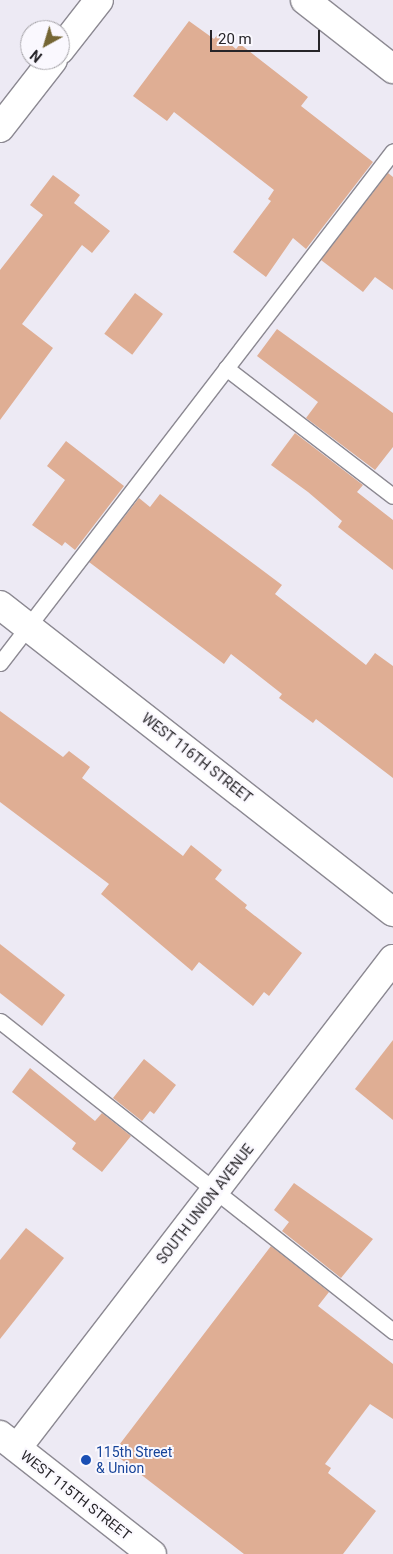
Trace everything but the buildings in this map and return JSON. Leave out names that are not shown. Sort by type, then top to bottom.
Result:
[{"type":"street","points":[[70,37],[99,0]]},
{"type":"street","points":[[305,0],[393,69]]},
{"type":"street","points":[[0,128],[44,70]]},
{"type":"street","name":"WEST 116TH STREET","points":[[0,605],[393,912]]},
{"type":"street","name":"SOUTH UNION AVENUE","points":[[8,1442],[215,1191],[393,959]]},
{"type":"street","name":"WEST 115TH STREET","points":[[8,1442],[152,1554]]},
{"type":"lane","points":[[0,663],[393,151]]},
{"type":"lane","points":[[226,368],[393,496]]},
{"type":"lane","points":[[0,1022],[393,1331]]},
{"type":"place","name":"115th Street & Union","points":[[86,1460]]}]
